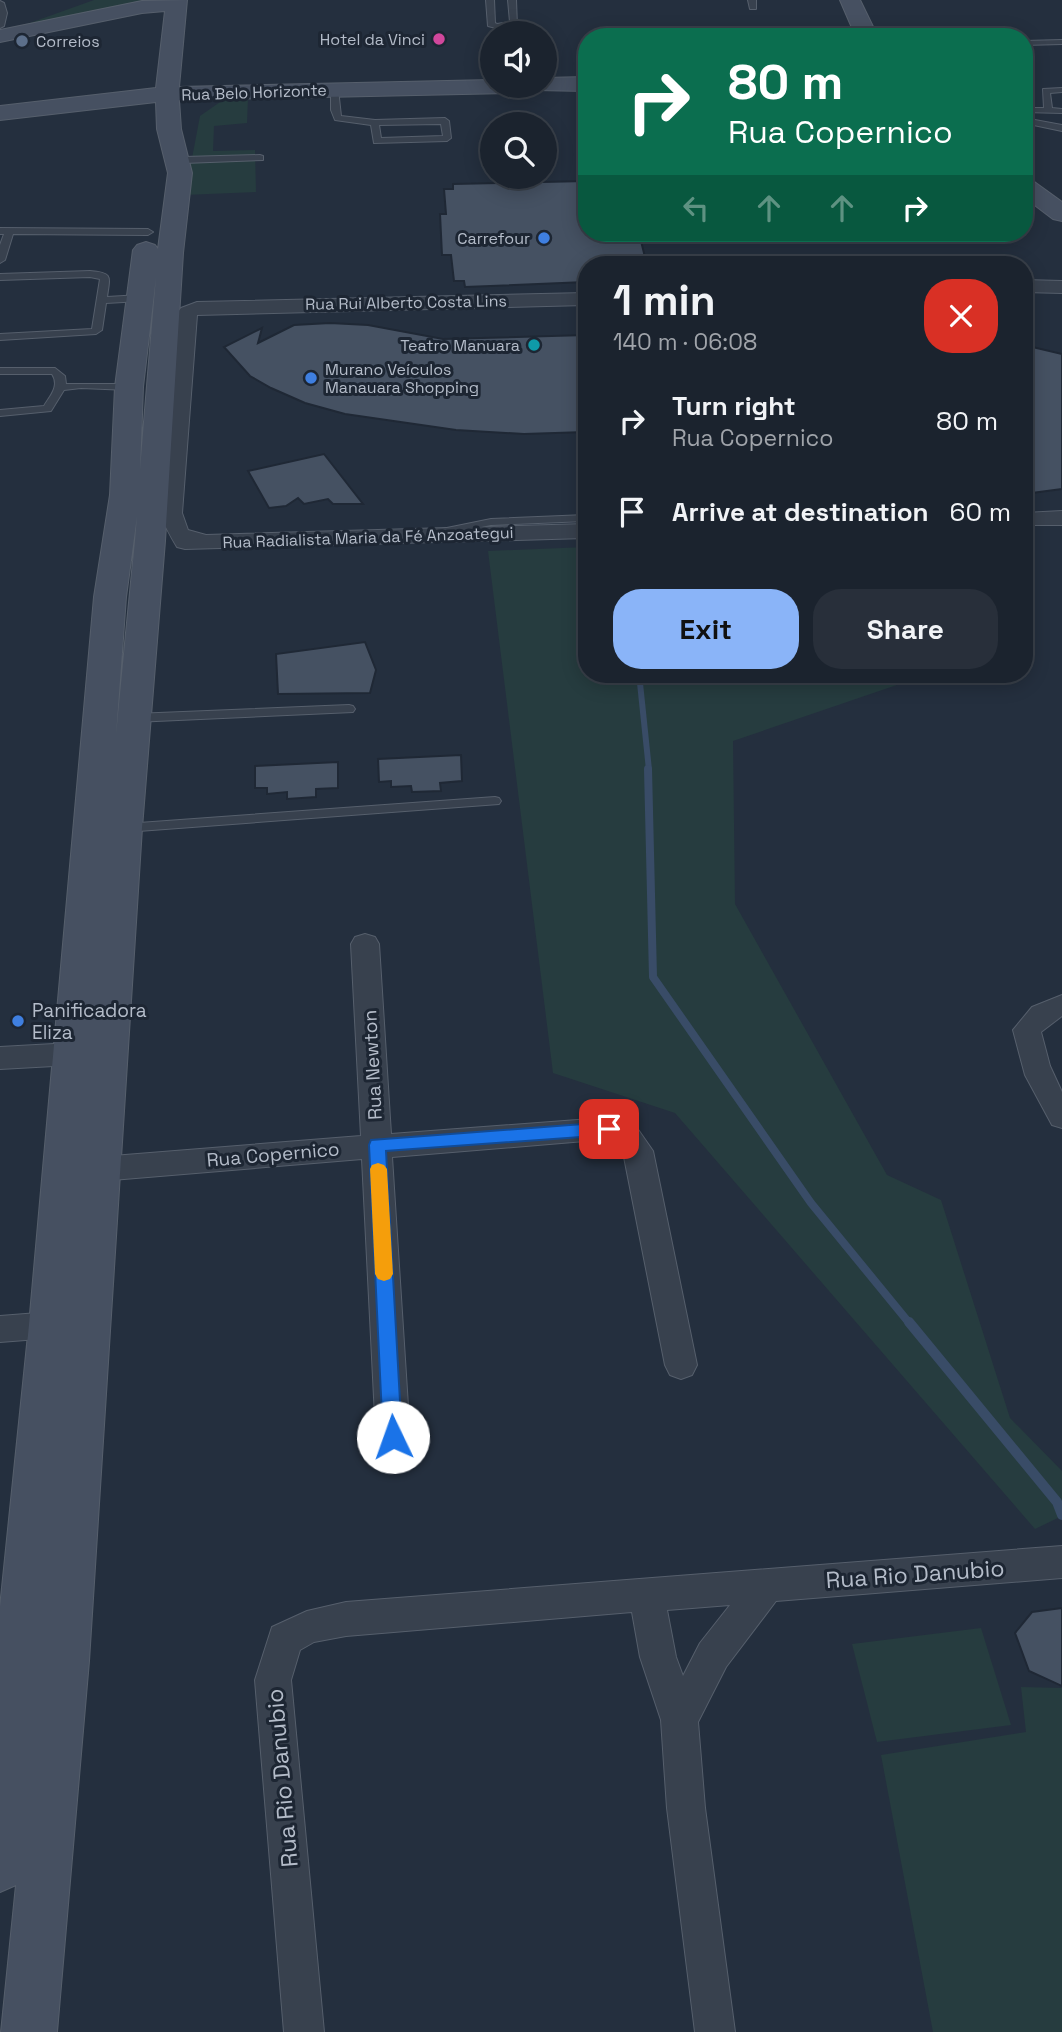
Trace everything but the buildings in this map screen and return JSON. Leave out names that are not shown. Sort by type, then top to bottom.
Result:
[{"type":"main road","points":[[0,26],[29,12],[74,0]]},
{"type":"main road","points":[[850,0],[863,28]]},
{"type":"main road","points":[[0,36],[177,2],[182,134],[170,253],[169,425],[164,478],[150,541],[124,828],[64,1661],[29,2032]]},
{"type":"main road","points":[[557,85],[578,84]]},
{"type":"main road","name":"Rua Belo Horizonte","points":[[0,113],[182,134],[251,90],[480,86]]},
{"type":"main road","points":[[0,1865],[8,1674],[51,1325],[110,597],[125,495],[129,387],[158,160],[217,102],[251,90]]},
{"type":"main road","points":[[1033,193],[1062,214]]},
{"type":"street","points":[[1033,286],[1062,286]]},
{"type":"street","name":"Rua Rui Alberto Costa Lins","points":[[169,425],[187,314],[194,309],[578,299]]},
{"type":"street","points":[[164,478],[174,526],[179,534],[203,541]]},
{"type":"street","points":[[1033,519],[1062,518]]},
{"type":"street","name":"Rua Radialista Maria da Fé Anzoategui","points":[[150,541],[578,531]]},
{"type":"street","name":"Rua Newton","points":[[365,944],[393,1437]]},
{"type":"street","points":[[1062,1005],[1035,1018],[1027,1030],[1033,1063],[1044,1088],[1062,1117]]},
{"type":"street","points":[[0,1058],[72,1054]]},
{"type":"street","name":"Rua Copernico","points":[[100,1169],[597,1129],[609,1129],[627,1135],[638,1151],[681,1364]]},
{"type":"street","points":[[0,1329],[51,1325]]},
{"type":"street","name":"Rua Rio Danubio","points":[[304,2032],[273,1680],[285,1639],[314,1624],[346,1619],[1057,1563]]},
{"type":"street","points":[[679,1720],[713,1655],[767,1585]]},
{"type":"street","points":[[647,1594],[658,1657],[679,1720],[686,1808],[715,2032]]},
{"type":"lane","points":[[0,3],[3,13],[0,26]]},
{"type":"lane","points":[[490,3],[512,3],[513,24],[492,25],[490,3]]},
{"type":"lane","points":[[1033,43],[1062,42]]},
{"type":"lane","points":[[334,89],[338,118],[376,123],[445,121],[447,138],[377,141],[376,123]]},
{"type":"lane","points":[[1048,110],[1046,91],[1062,90]]},
{"type":"lane","points":[[1047,97],[1062,97]]},
{"type":"lane","points":[[1033,110],[1062,111]]},
{"type":"lane","points":[[1033,123],[1062,128]]},
{"type":"lane","points":[[182,134],[260,158]]},
{"type":"lane","points":[[0,260],[5,232],[148,232]]},
{"type":"lane","points":[[0,277],[103,275],[105,279],[97,330],[0,337]]},
{"type":"lane","points":[[100,300],[141,298]]},
{"type":"lane","points":[[0,371],[55,371],[60,376],[61,387],[47,409],[0,413]]},
{"type":"lane","points":[[61,387],[129,387]]},
{"type":"lane","points":[[430,535],[491,522],[578,518]]},
{"type":"lane","points":[[134,718],[349,709]]},
{"type":"lane","points":[[124,828],[495,801]]},
{"type":"green space","points":[[94,0],[165,0],[13,29]]},
{"type":"green space","points":[[248,99],[247,123],[214,126],[213,151],[255,150],[256,192],[185,195],[200,116],[223,100]]},
{"type":"green space","points":[[578,547],[578,683],[903,683],[733,741],[735,904],[887,1175],[941,1200],[1010,1418],[1062,1471],[1062,1516],[1035,1529],[675,1113],[553,1073],[488,551]]},
{"type":"green space","points":[[981,1628],[1011,1725],[877,1742],[852,1644]]},
{"type":"green space","points":[[1021,1687],[1062,1688],[1062,2032],[933,2032],[881,1755],[1026,1732]]},
{"type":"waterway","points":[[640,683],[649,770]]},
{"type":"waterway","points":[[648,769],[653,977],[811,1203],[910,1324]]},
{"type":"waterway","points":[[909,1322],[1057,1502],[1062,1515]]},
{"type":"slow traffic","points":[[378,1169],[384,1274]]},
{"type":"place","name":"Hotel da Vinci","points":[[439,39]]},
{"type":"place","name":"Correios","points":[[22,41]]},
{"type":"place","name":"Carrefour","points":[[544,238]]},
{"type":"place","name":"Teatro Manuara","points":[[534,345]]},
{"type":"place","name":"Murano Veículos Manauara Shopping","points":[[311,378]]},
{"type":"place","name":"Panificadora Eliza","points":[[18,1021]]},
{"type":"route","points":[[393,1437],[377,1145],[609,1129]]}]
